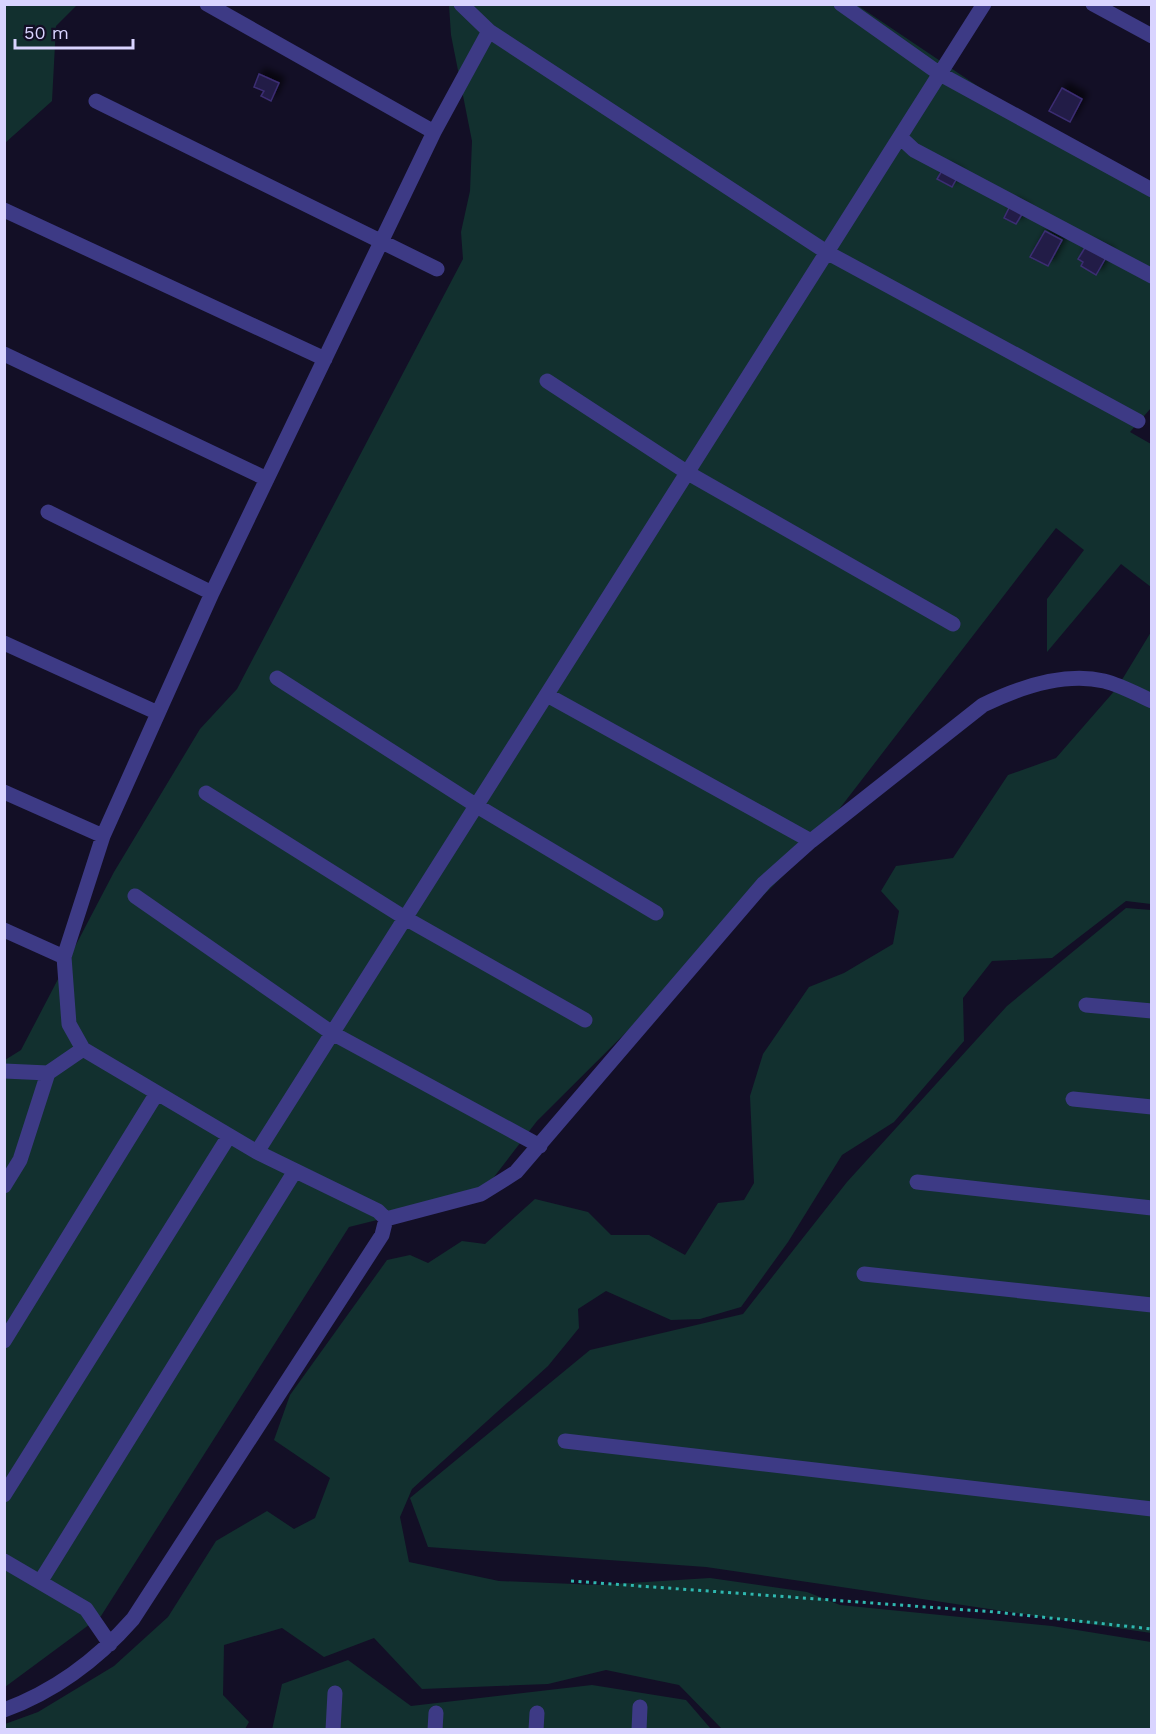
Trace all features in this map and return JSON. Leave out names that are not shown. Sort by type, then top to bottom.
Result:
[{"type":"street","points":[[207,4],[434,132]]},
{"type":"street","points":[[461,4],[489,31],[828,253],[1138,421]]},
{"type":"street","points":[[841,4],[940,74],[1152,190]]},
{"type":"street","points":[[256,1152],[984,4]]},
{"type":"street","points":[[1092,4],[1152,36]]},
{"type":"street","points":[[386,1219],[378,1211],[256,1152],[83,1048],[69,1024],[64,957],[103,836],[212,593],[434,132],[489,31]]},
{"type":"street","points":[[96,101],[437,269]]},
{"type":"street","points":[[900,137],[914,150],[1152,276]]},
{"type":"street","points":[[4,210],[325,359]]},
{"type":"street","points":[[4,354],[267,479]]},
{"type":"street","points":[[547,381],[688,473],[953,624]]},
{"type":"street","points":[[48,512],[212,593]]},
{"type":"street","points":[[4,644],[158,713]]},
{"type":"street","points":[[277,678],[477,806],[656,913]]},
{"type":"street","points":[[386,1219],[481,1194],[516,1172],[764,883],[811,840],[983,705],[1009,692],[1073,680],[1104,681],[1152,701]]},
{"type":"street","points":[[547,695],[811,840]]},
{"type":"street","points":[[4,792],[103,836]]},
{"type":"street","points":[[206,793],[405,918],[585,1020]]},
{"type":"street","points":[[135,896],[332,1034],[540,1146]]},
{"type":"street","points":[[4,930],[64,957]]},
{"type":"street","points":[[1086,1005],[1152,1011]]},
{"type":"street","points":[[4,1071],[48,1072],[83,1048]]},
{"type":"street","points":[[4,1186],[20,1160],[48,1072]]},
{"type":"street","points":[[4,1341],[157,1093]]},
{"type":"street","points":[[1073,1099],[1152,1107]]},
{"type":"street","points":[[4,1496],[229,1136]]},
{"type":"street","points":[[40,1582],[295,1171]]},
{"type":"street","points":[[917,1182],[1152,1208]]},
{"type":"street","points":[[4,1710],[35,1699],[78,1671],[110,1644],[133,1619],[382,1234],[386,1219]]},
{"type":"street","points":[[864,1274],[1152,1305]]},
{"type":"street","points":[[565,1441],[1152,1509]]},
{"type":"street","points":[[4,1561],[86,1609],[110,1644]]},
{"type":"street","points":[[333,1730],[335,1693]]},
{"type":"street","points":[[639,1730],[640,1707]]},
{"type":"street","points":[[435,1730],[436,1713]]},
{"type":"street","points":[[536,1730],[537,1713]]},
{"type":"path","points":[[571,1581],[995,1612],[1152,1629]]},
{"type":"green space","points":[[5,4],[77,5],[56,26],[52,101],[5,143]]},
{"type":"green space","points":[[449,5],[857,5],[1049,134],[1151,190],[1151,408],[1130,432],[1151,444],[1151,587],[1121,564],[1047,652],[1047,599],[1084,550],[1056,528],[803,856],[537,1121],[481,1194],[349,1227],[101,1616],[5,1687],[5,1060],[21,1050],[114,872],[200,729],[237,689],[463,259],[461,232],[470,191],[472,141],[451,35]]},
{"type":"green space","points":[[1151,632],[1151,904],[1126,901],[1052,958],[992,961],[963,998],[964,1041],[894,1122],[842,1155],[788,1242],[741,1307],[700,1319],[671,1320],[606,1291],[578,1309],[579,1328],[548,1366],[412,1489],[400,1517],[409,1562],[499,1581],[598,1585],[710,1578],[807,1592],[840,1605],[1052,1626],[1151,1642],[1151,1729],[722,1729],[679,1685],[606,1670],[548,1684],[422,1689],[374,1638],[324,1657],[282,1628],[224,1645],[223,1695],[249,1722],[245,1729],[5,1730],[5,1724],[38,1712],[114,1666],[168,1617],[216,1541],[267,1511],[294,1529],[315,1518],[330,1478],[274,1440],[290,1395],[387,1260],[410,1255],[428,1263],[462,1241],[485,1244],[535,1199],[588,1212],[611,1235],[649,1235],[685,1255],[718,1203],[744,1200],[754,1183],[750,1096],[763,1054],[809,987],[844,973],[893,944],[899,911],[881,891],[896,866],[953,858],[1008,775],[1056,758],[1117,688]]},
{"type":"green space","points":[[1126,908],[1151,910],[1151,1633],[706,1567],[428,1547],[410,1498],[590,1350],[743,1314],[847,1182],[1007,1006]]},
{"type":"green space","points":[[348,1660],[411,1706],[592,1685],[686,1700],[711,1729],[272,1730],[282,1684]]},
{"type":"building","points":[[259,74],[279,83],[271,101],[261,96],[264,91],[254,87]]},
{"type":"building","points":[[1062,88],[1082,99],[1070,122],[1049,111]]},
{"type":"building","points":[[943,169],[958,176],[952,187],[937,179]]},
{"type":"building","points":[[1011,204],[1024,211],[1016,224],[1004,218]]},
{"type":"building","points":[[1045,231],[1062,240],[1048,266],[1030,257]]},
{"type":"building","points":[[1086,246],[1108,254],[1096,275],[1081,266],[1083,262],[1078,259]]}]
